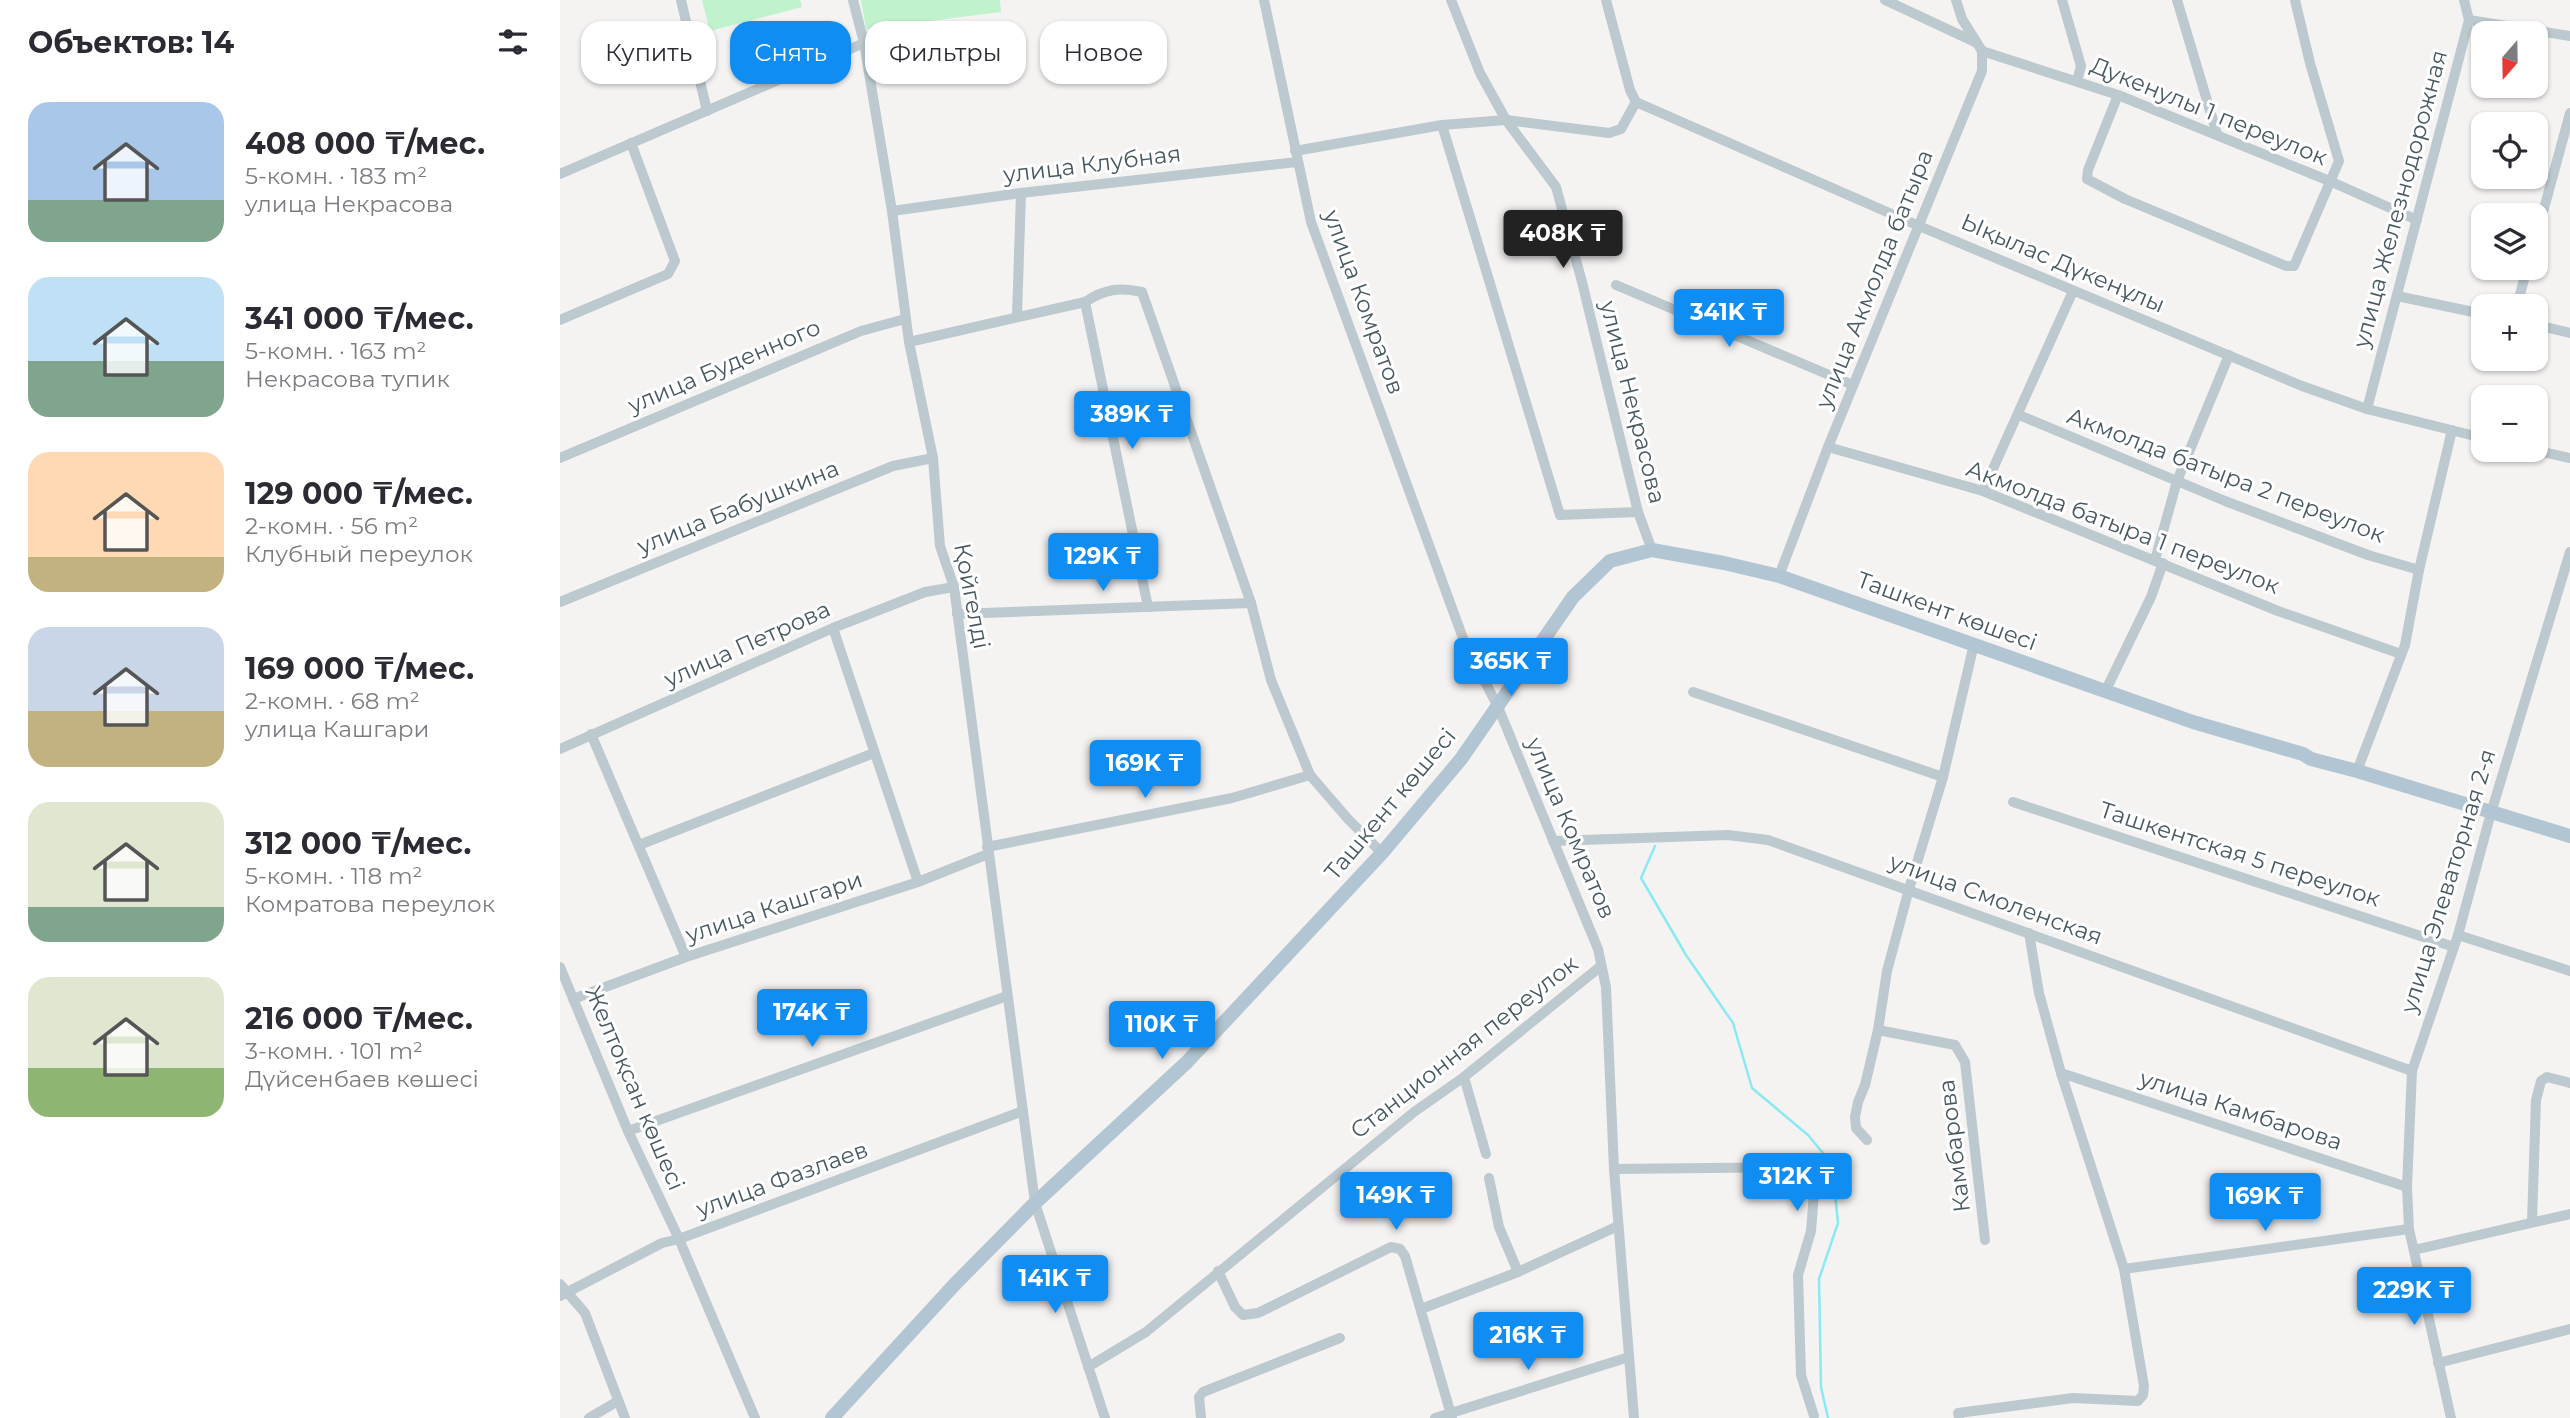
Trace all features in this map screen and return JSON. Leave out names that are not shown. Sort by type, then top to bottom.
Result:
[{"type":"main road","name":"Ташкент көшесі","points":[[832,1418],[955,1284],[1035,1203],[1187,1062],[1382,853],[1461,759],[1573,597],[1610,561],[1652,550],[1779,576],[2193,722],[2570,836]]},
{"type":"street","points":[[681,0],[708,111]]},
{"type":"street","name":"Қойгелді","points":[[853,0],[864,43],[892,211],[905,320],[933,458],[940,546],[954,587],[1035,1203],[1105,1418]]},
{"type":"street","name":"улица Комратов","points":[[1264,0],[1311,222],[1463,638],[1498,707],[1598,949],[1606,987],[1614,1169],[1634,1418]]},
{"type":"street","name":"улица Некрасова","points":[[1451,0],[1480,73],[1506,120],[1556,187],[1638,512],[1652,550]]},
{"type":"street","points":[[1606,0],[1630,90],[1636,102]]},
{"type":"street","name":"Дукенулы 1 переулок","points":[[1885,0],[1980,47],[2118,95],[2217,134],[2417,220]]},
{"type":"street","points":[[1956,0],[1962,19],[1980,47]]},
{"type":"street","points":[[2062,0],[2081,66],[2077,81]]},
{"type":"street","points":[[2177,0],[2217,134]]},
{"type":"street","points":[[2118,95],[2088,170],[2087,179],[2125,199],[2286,266],[2294,266],[2339,161],[2310,63],[2295,0]]},
{"type":"street","points":[[2463,0],[2469,20],[2570,36]]},
{"type":"street","name":"улица Железнодорожная","points":[[2367,409],[2469,20]]},
{"type":"street","points":[[560,174],[864,43]]},
{"type":"street","name":"улица Акмолда батыра","points":[[1779,576],[1828,447],[1982,71],[1980,47]]},
{"type":"street","name":"улица Клубная","points":[[892,211],[1296,156],[1442,125],[1506,120],[1609,133],[1621,129],[1636,102]]},
{"type":"street","name":"Ықылас Дүкенұлы","points":[[1636,102],[1919,226],[2302,386],[2367,409],[2471,435]]},
{"type":"street","points":[[2546,203],[2570,113]]},
{"type":"street","points":[[1442,125],[1560,515],[1638,512]]},
{"type":"street","points":[[560,320],[668,274],[675,261],[631,143]]},
{"type":"street","points":[[1017,316],[1021,193]]},
{"type":"street","points":[[1616,285],[1853,385]]},
{"type":"street","points":[[909,342],[1085,302],[1104,290],[1125,289],[1142,292],[1251,603],[1271,680],[1310,775],[1382,853]]},
{"type":"street","points":[[1983,491],[2073,291]]},
{"type":"street","points":[[2397,296],[2471,311]]},
{"type":"street","points":[[1085,302],[1149,607]]},
{"type":"street","name":"улица Буденного","points":[[560,458],[862,331],[905,320]]},
{"type":"street","points":[[2548,328],[2570,333]]},
{"type":"street","points":[[2105,692],[2151,597],[2177,481],[2230,355]]},
{"type":"street","name":"Акмолда батыра 2 переулок","points":[[2019,415],[2177,481],[2368,555],[2419,570]]},
{"type":"street","points":[[2357,771],[2401,653],[2452,430]]},
{"type":"street","name":"Акмолда батыра 1 переулок","points":[[1828,447],[1983,491],[2278,611],[2401,653]]},
{"type":"street","points":[[2548,453],[2570,458]]},
{"type":"street","name":"улица Бабушкина","points":[[560,601],[893,466],[933,458]]},
{"type":"street","name":"улица Элеваторная 2-я","points":[[2451,1418],[2409,1229],[2407,1187],[2412,1072],[2416,1053],[2458,935],[2491,813],[2570,552]]},
{"type":"street","name":"улица Петрова","points":[[560,749],[833,628],[925,592],[954,587]]},
{"type":"street","points":[[2557,596],[2570,600]]},
{"type":"street","points":[[957,614],[1251,603]]},
{"type":"street","points":[[833,628],[918,882]]},
{"type":"street","points":[[1867,1140],[1856,1128],[1855,1117],[1878,1030],[1887,971],[1943,777],[1974,644]]},
{"type":"street","points":[[1693,692],[1943,777]]},
{"type":"street","points":[[591,734],[686,957]]},
{"type":"street","points":[[639,845],[874,753]]},
{"type":"street","name":"улица Кашгари","points":[[573,999],[686,957],[918,882],[988,851],[1232,798],[1310,775]]},
{"type":"street","name":"Ташкентская 5 переулок","points":[[2013,802],[2454,947]]},
{"type":"street","name":"улица Смоленская","points":[[1553,841],[1728,835],[1768,840],[2412,1072]]},
{"type":"street","points":[[1959,1418],[1958,1413],[2073,1398],[2138,1401],[2143,1395],[2144,1386],[2124,1269],[2061,1073],[2039,993],[2029,933]]},
{"type":"street","points":[[2458,935],[2570,971]]},
{"type":"street","name":"Станционная переулок","points":[[1088,1367],[1146,1332],[1414,1112],[1464,1077],[1601,966]]},
{"type":"street","name":"Желтоқсан көшесі","points":[[560,967],[564,988],[573,999],[628,1131],[680,1239],[755,1418]]},
{"type":"street","points":[[628,1131],[1007,996]]},
{"type":"street","name":"Камбарова","points":[[1878,1030],[1955,1045],[1965,1062],[1985,1240]]},
{"type":"street","name":"улица Камбарова","points":[[2061,1073],[2407,1187]]},
{"type":"street","points":[[1464,1077],[1486,1154]]},
{"type":"street","points":[[2532,1223],[2536,1100],[2539,1087],[2547,1077],[2570,1083]]},
{"type":"street","name":"улица Фазлаев","points":[[563,1291],[662,1244],[1023,1111]]},
{"type":"street","points":[[1614,1169],[1796,1167],[1815,1181],[1811,1231],[1798,1275],[1801,1376],[1814,1416]]},
{"type":"street","points":[[1489,1178],[1499,1227],[1518,1272]]},
{"type":"street","points":[[2414,1250],[2570,1214]]},
{"type":"street","points":[[1421,1309],[1518,1272],[1618,1226]]},
{"type":"street","points":[[2124,1269],[2409,1229]]},
{"type":"street","points":[[1218,1271],[1235,1307],[1243,1315],[1258,1314],[1391,1247],[1400,1249],[1405,1256],[1452,1416]]},
{"type":"street","points":[[563,1291],[584,1313],[625,1418]]},
{"type":"street","points":[[2438,1363],[2570,1329]]},
{"type":"street","points":[[1201,1418],[1198,1403],[1203,1392],[1340,1338]]},
{"type":"street","points":[[1435,1418],[1452,1416],[1629,1357]]},
{"type":"street","points":[[589,1418],[618,1401]]},
{"type":"green space","points":[[702,0],[800,0],[802,7],[748,21],[730,21],[730,26],[716,29],[716,21],[707,21]]},
{"type":"green space","points":[[861,0],[1000,0],[1001,12],[930,21],[865,21],[865,23]]},
{"type":"waterway","points":[[1655,846],[1641,878],[1686,955],[1733,1023],[1752,1088],[1808,1135],[1832,1164],[1838,1223],[1819,1279],[1821,1387],[1828,1418]]}]
